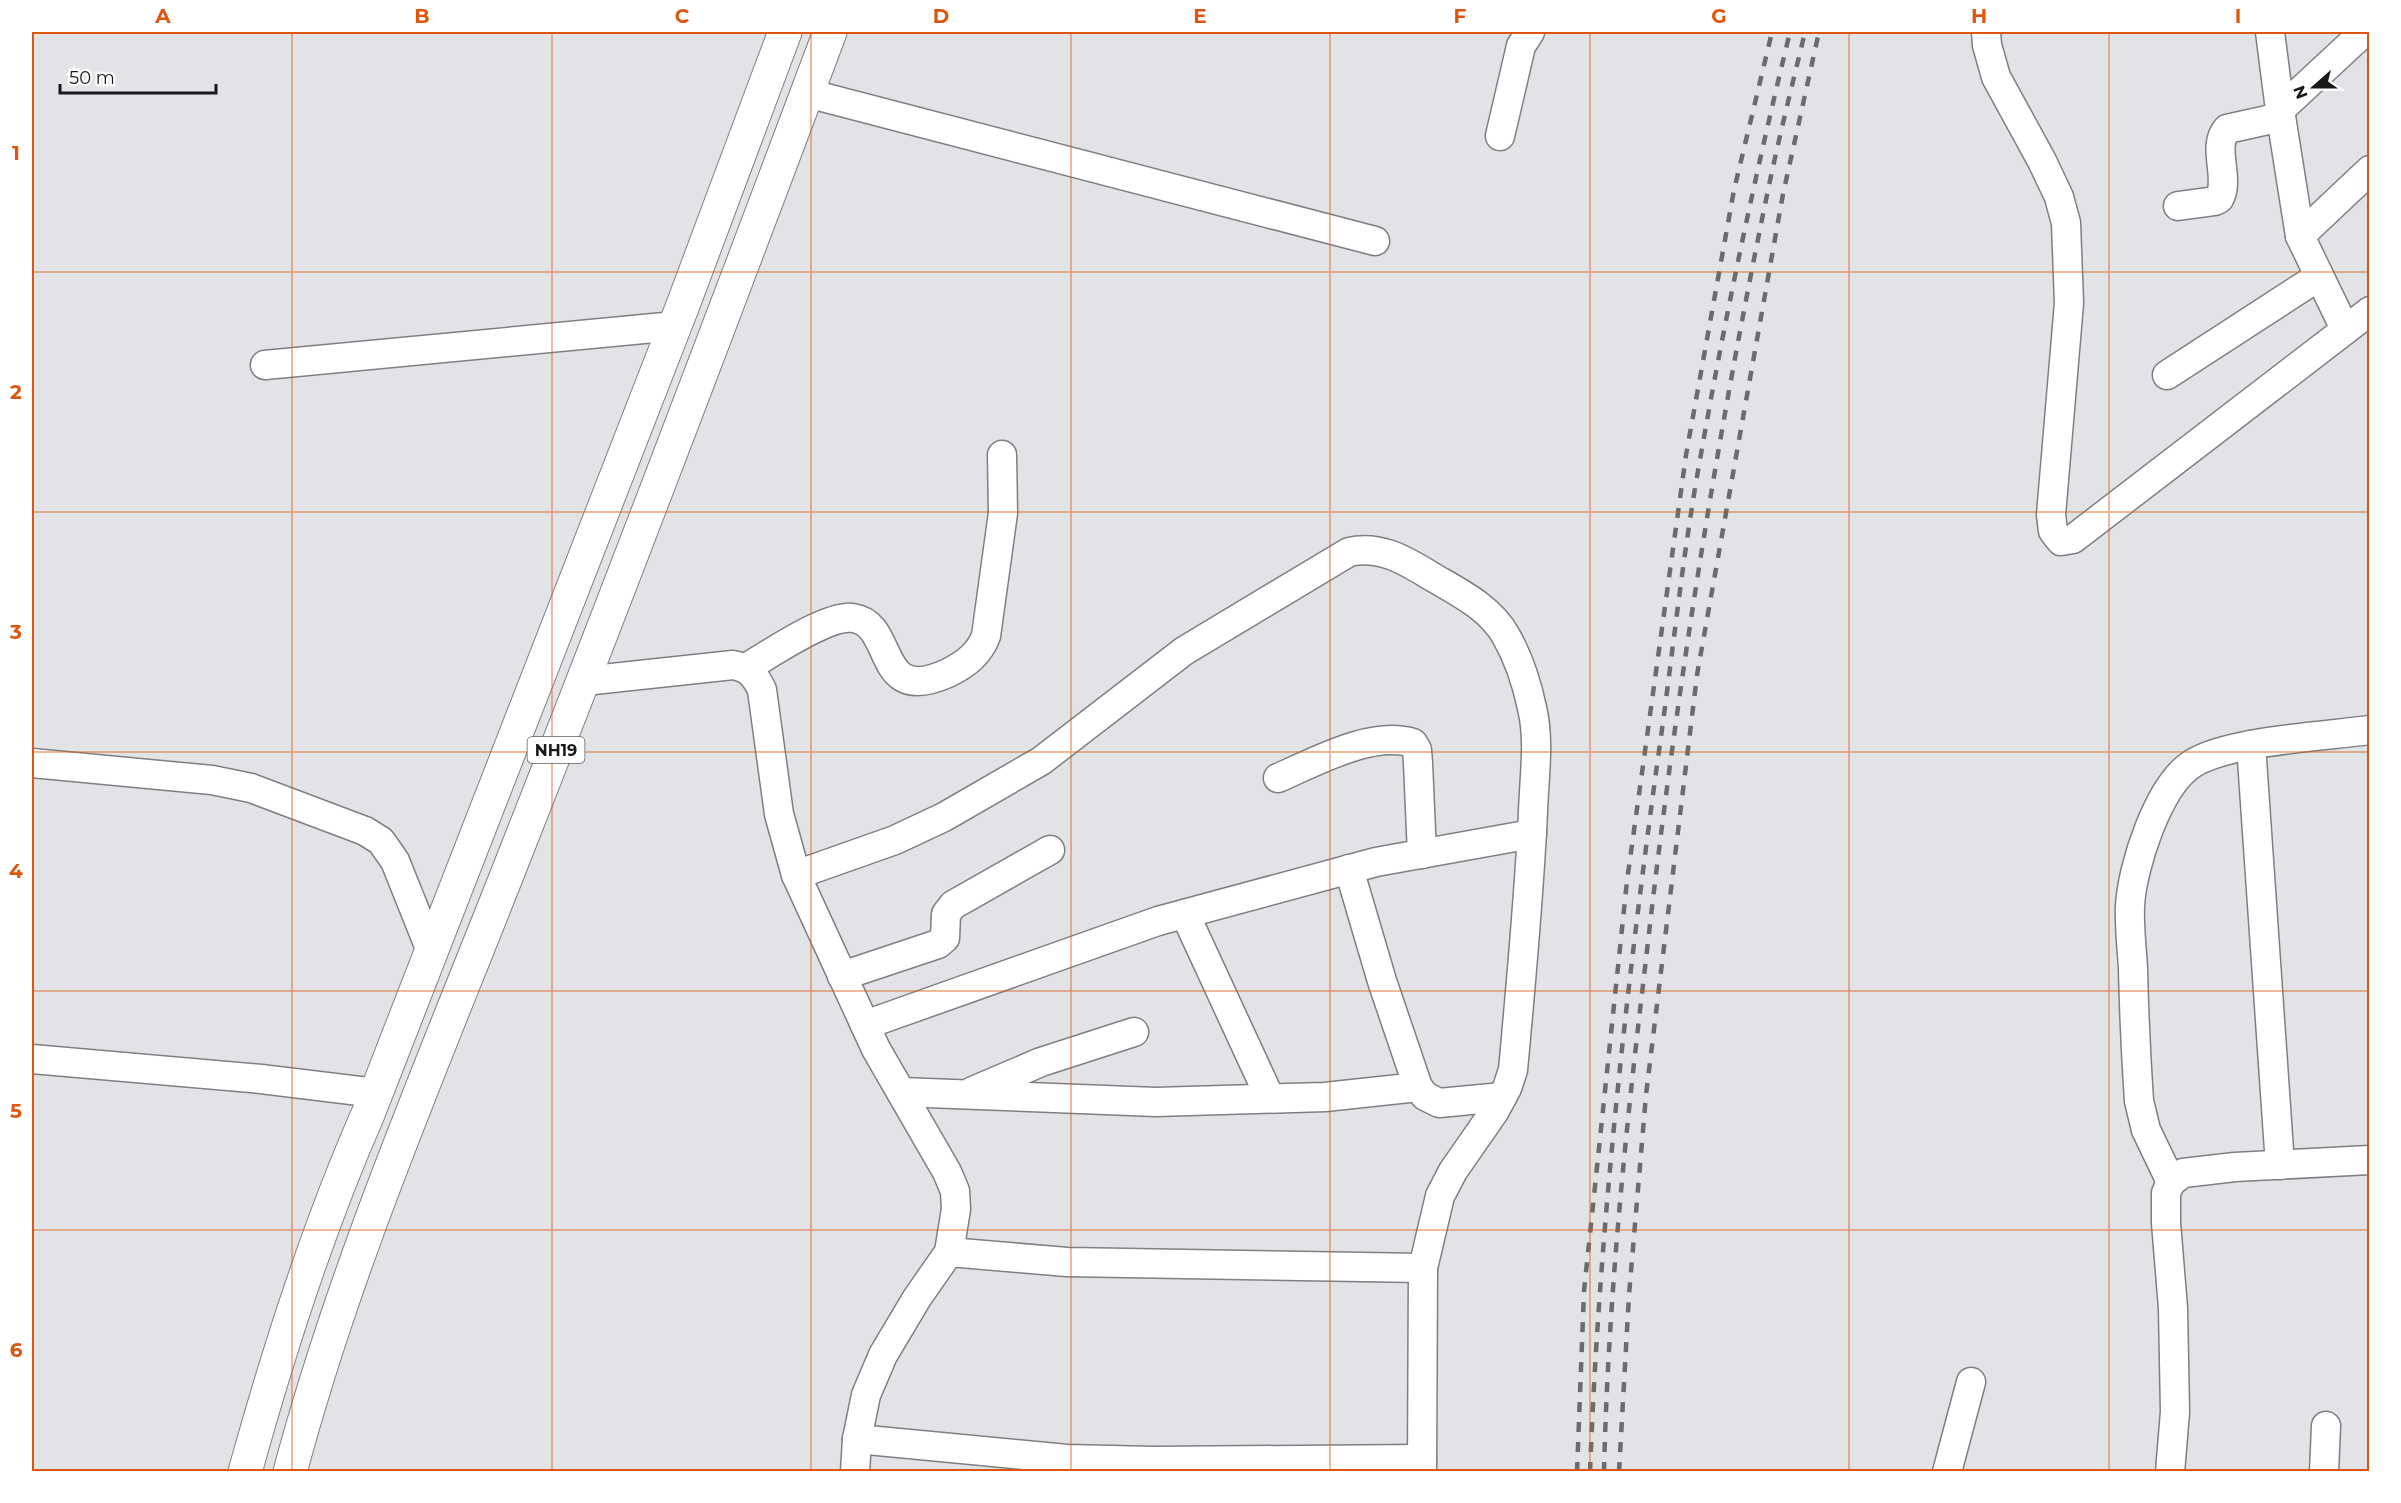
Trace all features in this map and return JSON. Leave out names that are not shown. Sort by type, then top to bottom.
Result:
[{"type":"highway","name":"NH19","points":[[245,1472],[272,1373],[335,1189],[376,1093],[675,326],[785,32]]},
{"type":"highway","name":"NH19","points":[[290,1472],[315,1377],[369,1231],[584,681],[830,32]]},
{"type":"street","points":[[1500,136],[1521,46],[1530,32]]},
{"type":"street","points":[[1986,32],[1987,45],[1996,77],[2042,161],[2059,198],[2066,223],[2069,303],[2050,515],[2053,531],[2061,541],[2073,539],[2370,311]]},
{"type":"street","points":[[2270,32],[2280,114],[2300,236],[2345,330]]},
{"type":"street","points":[[2178,206],[2219,199],[2223,187],[2221,142],[2227,129],[2280,114],[2364,32]]},
{"type":"street","points":[[807,93],[1375,241]]},
{"type":"street","points":[[2300,236],[2370,170]]},
{"type":"street","points":[[2167,375],[2318,277]]},
{"type":"street","points":[[265,365],[675,326]]},
{"type":"street","points":[[746,668],[827,623],[851,617],[865,620],[874,630],[896,672],[905,679],[919,682],[947,674],[966,663],[980,650],[986,636],[1003,513],[1002,455]]},
{"type":"street","points":[[796,875],[894,840],[944,817],[1041,761],[1184,651],[1331,560],[1362,549],[1381,551],[1402,560],[1468,597],[1490,615],[1505,635],[1520,667],[1532,708],[1536,736],[1530,891],[1513,1070],[1502,1097],[1453,1171],[1440,1196],[1423,1268],[1422,1465],[1235,1466],[1067,1459],[857,1439]]},
{"type":"street","points":[[584,681],[733,665],[746,668],[756,678],[762,690],[779,814],[796,875],[865,1025],[947,1172],[955,1191],[956,1209],[949,1252],[917,1298],[883,1355],[866,1395],[857,1439],[855,1472]]},
{"type":"street","points":[[2171,1182],[2146,1130],[2139,1101],[2130,905],[2135,871],[2160,802],[2174,780],[2192,764],[2214,754],[2251,745],[2370,730]]},
{"type":"street","points":[[1278,778],[1359,745],[1401,739],[1413,743],[1417,750],[1422,854]]},
{"type":"street","points":[[2251,745],[2280,1165]]},
{"type":"street","points":[[32,763],[212,780],[251,788],[365,831],[381,841],[395,861],[431,951]]},
{"type":"street","points":[[865,1025],[1158,921],[1349,869],[1532,834]]},
{"type":"street","points":[[842,976],[938,944],[945,938],[946,914],[953,905],[1050,850]]},
{"type":"street","points":[[1349,869],[1382,981],[1418,1087],[1425,1096],[1439,1103],[1502,1097]]},
{"type":"street","points":[[1185,914],[1270,1098]]},
{"type":"street","points":[[966,1094],[1041,1062],[1134,1032]]},
{"type":"street","points":[[32,1059],[261,1079],[376,1093]]},
{"type":"street","points":[[901,1092],[1156,1102],[1325,1096],[1418,1087]]},
{"type":"street","points":[[2169,1472],[2175,1412],[2174,1308],[2166,1223],[2166,1193],[2171,1182],[2183,1173],[2370,1160]]},
{"type":"street","points":[[949,1252],[1067,1262],[1423,1268]]},
{"type":"street","points":[[1947,1472],[1971,1382]]},
{"type":"street","points":[[2324,1472],[2326,1426]]},
{"type":"railway","points":[[1577,1472],[1584,1291],[1627,881],[1686,455],[1734,190],[1772,32]]},
{"type":"railway","points":[[1590,1472],[1600,1295],[1624,1029],[1683,571],[1694,493],[1731,295],[1790,32]]},
{"type":"railway","points":[[1604,1472],[1609,1346],[1624,1157],[1656,871],[1682,677],[1713,484],[1748,291],[1771,175],[1805,32]]},
{"type":"railway","points":[[1619,1472],[1629,1295],[1646,1095],[1697,675],[1783,194],[1819,32]]}]
